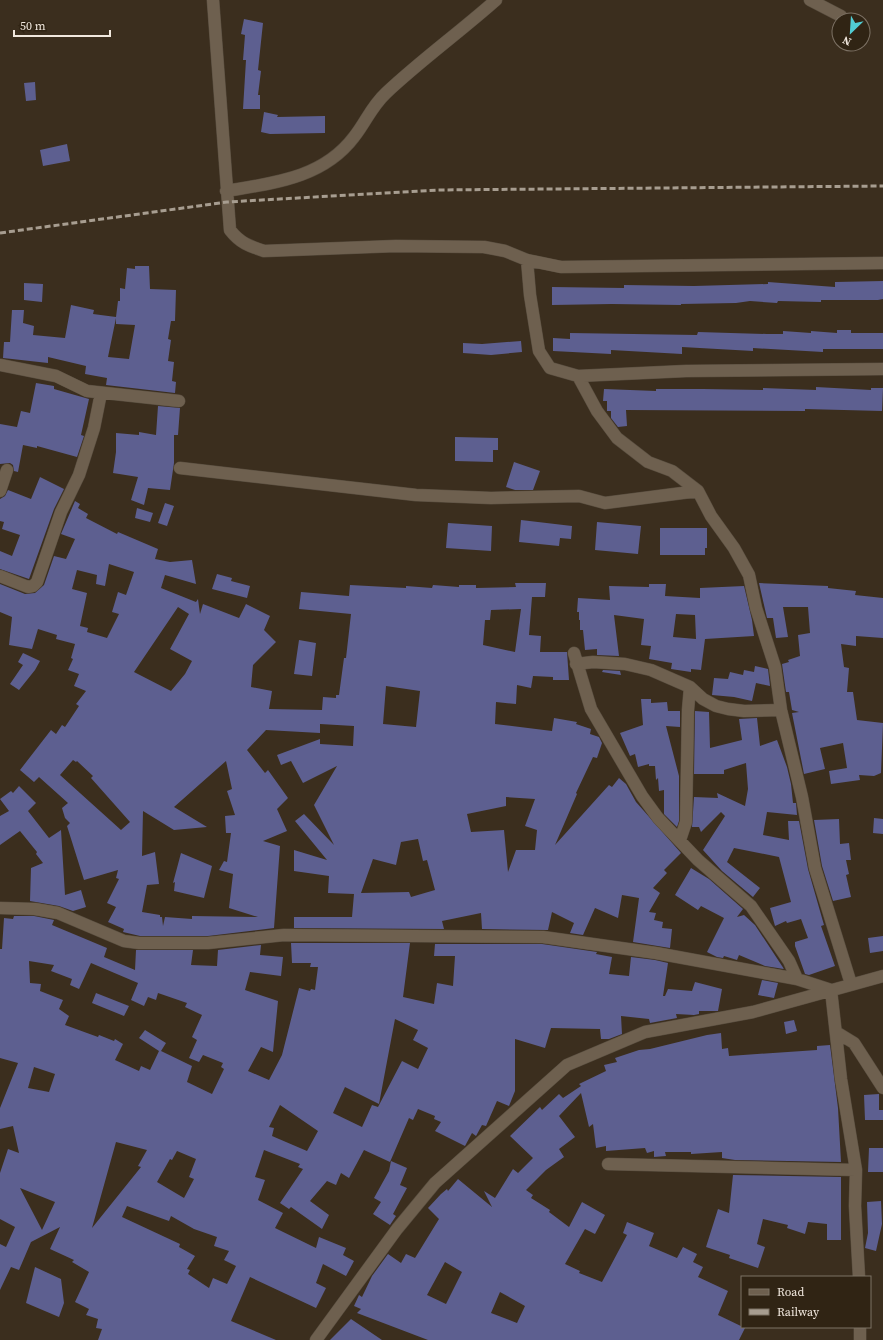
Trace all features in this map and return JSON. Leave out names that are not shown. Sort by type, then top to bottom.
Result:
[{"type":"street","points":[[213,0],[230,230],[237,239],[246,246],[264,251],[396,246],[484,247],[505,251],[527,260],[561,267],[883,263]]},
{"type":"street","points":[[226,191],[297,177],[328,163],[341,152],[355,136],[368,113],[386,93],[496,0]]},
{"type":"street","points":[[810,0],[833,12]]},
{"type":"street","points":[[527,260],[530,296],[539,351],[550,368],[578,376],[686,371],[883,369]]},
{"type":"street","points":[[0,365],[56,376],[87,391],[179,401]]},
{"type":"street","points":[[578,376],[597,411],[617,438],[648,462],[672,471],[698,491],[711,516],[734,548],[749,575],[756,608],[776,667],[781,710],[802,797],[815,868],[851,984]]},
{"type":"street","points":[[0,576],[28,587],[33,586],[36,582],[60,512],[79,475],[94,428],[101,393]]},
{"type":"street","points":[[180,468],[416,495],[491,498],[579,496],[606,503],[698,491]]},
{"type":"street","points":[[0,491],[7,470]]},
{"type":"street","points":[[781,710],[744,711],[728,709],[716,706],[704,699],[690,687],[652,670],[625,664],[575,659],[592,709],[642,796],[658,818],[698,860],[751,906],[789,961],[797,979]]},
{"type":"street","points":[[680,840],[686,822],[688,710],[690,687]]},
{"type":"street","points":[[0,908],[35,909],[58,913],[124,940],[139,943],[208,943],[284,935],[543,937],[656,953],[797,979],[831,990]]},
{"type":"street","points":[[316,1340],[397,1229],[435,1183],[567,1065],[645,1032],[753,1012],[883,976]]},
{"type":"street","points":[[831,990],[840,1079],[856,1170],[855,1206],[859,1276]]},
{"type":"street","points":[[836,1032],[854,1043],[881,1081]]},
{"type":"street","points":[[608,1164],[856,1170]]},
{"type":"street","points":[[860,1328],[860,1340]]},
{"type":"building","points":[[244,19],[263,23],[258,70],[261,71],[258,95],[260,95],[260,109],[243,109],[246,60],[243,60],[245,35],[241,34]]},
{"type":"building","points":[[35,82],[36,100],[26,101],[24,83]]},
{"type":"building","points":[[264,112],[278,115],[277,117],[325,116],[325,133],[270,134],[261,132]]},
{"type":"building","points":[[67,144],[70,161],[43,166],[40,150]]},
{"type":"building","points":[[135,266],[149,266],[150,289],[176,290],[175,321],[171,321],[168,339],[171,340],[168,361],[174,362],[172,381],[176,382],[175,393],[106,385],[107,378],[85,374],[86,366],[48,357],[48,363],[3,358],[4,342],[10,342],[12,310],[24,310],[23,323],[34,326],[33,335],[65,338],[71,305],[94,310],[93,314],[116,317],[118,301],[120,301],[120,288],[125,289],[127,268],[135,269]],"holes":[[[116,318],[116,324],[135,325],[129,359],[108,357]]]},
{"type":"building","points":[[883,281],[883,299],[878,300],[821,300],[821,302],[778,301],[777,303],[750,301],[681,305],[552,305],[552,287],[624,288],[624,285],[694,286],[768,284],[768,282],[835,287],[835,282]]},
{"type":"building","points":[[24,283],[43,284],[42,302],[24,300]]},
{"type":"building","points":[[837,330],[851,330],[851,333],[883,333],[883,349],[823,349],[823,352],[753,348],[753,351],[682,347],[682,354],[611,350],[611,354],[553,351],[553,338],[570,339],[570,333],[697,335],[698,332],[783,334],[783,331],[811,333],[811,331],[837,333]]},
{"type":"building","points":[[521,341],[522,352],[491,355],[463,353],[463,343],[482,344]]},
{"type":"building","points":[[36,383],[54,386],[54,389],[89,399],[81,435],[84,436],[77,457],[37,446],[37,448],[23,445],[18,472],[14,471],[13,465],[10,463],[0,464],[0,424],[17,427],[21,411],[30,413]]},
{"type":"building","points":[[816,387],[871,390],[871,388],[883,388],[882,411],[805,409],[805,411],[626,410],[627,426],[618,427],[611,418],[611,411],[607,411],[607,401],[603,401],[604,389],[656,391],[656,389],[763,390],[763,388],[816,390]]},
{"type":"building","points":[[158,406],[180,408],[178,435],[174,435],[174,463],[170,490],[148,488],[144,505],[131,500],[138,477],[113,473],[116,452],[116,433],[139,435],[139,432],[156,435]]},
{"type":"building","points":[[455,437],[498,438],[498,450],[493,450],[493,462],[455,461]]},
{"type":"building","points":[[514,462],[540,471],[533,490],[515,490],[506,487]]},
{"type":"building","points":[[40,477],[64,489],[54,509],[29,579],[0,569],[0,551],[12,556],[20,535],[2,529],[4,522],[0,521],[0,499],[5,496],[8,490],[31,499]]},
{"type":"building","points":[[75,501],[80,504],[78,508],[88,514],[86,518],[117,534],[118,532],[158,549],[155,559],[170,562],[192,560],[196,584],[165,575],[161,588],[196,602],[198,599],[200,614],[203,604],[239,618],[246,604],[270,616],[264,630],[276,642],[253,665],[251,687],[272,691],[269,709],[322,710],[323,697],[336,698],[336,695],[339,695],[344,658],[346,658],[351,614],[299,609],[301,592],[349,596],[350,585],[432,588],[433,585],[459,587],[459,585],[476,585],[476,588],[516,587],[515,583],[546,583],[545,597],[532,597],[529,635],[541,636],[540,652],[567,652],[569,680],[553,680],[553,677],[533,676],[531,688],[517,685],[516,704],[496,702],[495,724],[552,731],[554,718],[577,722],[576,724],[591,729],[590,734],[599,737],[602,743],[597,758],[593,757],[576,793],[577,794],[555,845],[609,785],[612,787],[619,778],[626,784],[636,802],[681,853],[664,870],[667,873],[653,888],[660,893],[649,912],[656,913],[654,920],[663,922],[662,928],[672,929],[670,948],[633,942],[639,898],[622,895],[618,918],[595,908],[583,935],[570,933],[574,923],[552,912],[548,930],[482,929],[481,913],[442,921],[444,929],[294,928],[294,917],[352,917],[354,894],[328,893],[329,876],[294,871],[294,850],[327,860],[295,821],[304,814],[334,845],[314,805],[337,766],[303,783],[291,761],[281,765],[277,755],[320,739],[320,744],[353,746],[354,726],[320,724],[320,733],[266,730],[247,750],[265,773],[268,770],[288,798],[277,809],[287,831],[263,841],[280,846],[274,928],[208,936],[140,936],[123,932],[124,929],[108,922],[116,907],[107,903],[119,879],[116,878],[118,870],[84,880],[67,826],[70,823],[65,818],[62,808],[68,803],[39,777],[34,782],[20,770],[51,730],[56,734],[62,725],[65,727],[79,706],[76,704],[86,691],[74,686],[79,674],[68,670],[73,659],[71,658],[75,644],[56,639],[57,635],[38,629],[32,649],[9,645],[12,617],[0,612],[0,584],[25,594],[35,593],[44,585],[54,556],[66,559],[75,539],[61,534]],"holes":[[[109,564],[134,572],[126,595],[118,592],[112,612],[119,614],[107,638],[87,632],[88,628],[80,626],[87,593],[72,589],[77,570],[97,575],[96,584],[105,586]],[[178,607],[189,614],[170,649],[192,661],[185,674],[171,691],[134,672]],[[521,609],[515,652],[483,645],[485,620],[490,620],[491,610]],[[386,686],[420,691],[416,727],[383,724]],[[73,760],[76,762],[77,761],[93,776],[91,778],[130,822],[121,830],[60,775]],[[226,761],[232,789],[227,791],[235,815],[225,816],[226,833],[231,833],[227,862],[224,861],[219,870],[233,874],[229,908],[258,917],[192,916],[192,919],[165,917],[163,926],[162,917],[160,917],[160,915],[142,912],[147,885],[159,884],[155,852],[142,856],[143,811],[174,830],[207,827],[174,807]],[[506,797],[535,799],[525,826],[537,830],[535,850],[516,850],[508,872],[504,830],[471,832],[467,814],[506,806]],[[418,839],[423,861],[427,860],[435,890],[411,897],[409,892],[361,893],[373,859],[396,865],[401,842]]]},
{"type":"building","points":[[165,503],[174,506],[167,526],[158,523]]},
{"type":"building","points":[[137,508],[153,513],[150,522],[135,518]]},
{"type":"building","points":[[521,520],[572,526],[571,539],[560,538],[559,546],[519,542]]},
{"type":"building","points":[[597,522],[641,526],[638,554],[595,550]]},
{"type":"building","points":[[448,523],[492,526],[491,551],[446,548]]},
{"type":"building","points":[[660,528],[707,528],[707,548],[705,548],[705,555],[660,555]]},
{"type":"building","points":[[217,574],[232,578],[231,581],[250,586],[247,598],[212,589]]},
{"type":"building","points":[[759,583],[828,586],[828,588],[856,591],[855,595],[883,598],[883,638],[856,636],[856,646],[841,644],[844,667],[849,668],[847,692],[853,692],[857,720],[883,723],[881,773],[874,776],[859,775],[860,780],[831,784],[829,771],[847,768],[843,743],[820,748],[825,769],[804,774],[792,713],[799,712],[792,710],[789,692],[786,692],[782,664],[789,662],[788,660],[800,656],[798,635],[810,633],[808,607],[783,607],[788,637],[776,638],[773,618],[767,618]]},
{"type":"building","points":[[649,584],[666,584],[665,596],[700,598],[700,588],[744,586],[754,636],[705,639],[701,670],[691,669],[691,672],[671,669],[672,663],[649,659],[651,646],[641,645],[644,619],[614,615],[619,656],[597,655],[597,649],[585,650],[583,630],[580,630],[579,612],[577,612],[578,598],[610,600],[609,586],[649,587]],"holes":[[[676,614],[695,615],[696,639],[673,637]]]},
{"type":"building","points":[[299,640],[316,643],[312,676],[294,674]]},
{"type":"building","points":[[23,653],[40,661],[35,670],[19,690],[10,684],[23,665],[18,662]]},
{"type":"building","points":[[755,666],[768,669],[770,686],[756,683],[752,701],[734,697],[712,695],[714,678],[728,679],[730,672],[743,675],[744,670],[754,672]]},
{"type":"building","points":[[603,670],[620,671],[621,675],[602,672]]},
{"type":"building","points":[[641,699],[651,699],[651,703],[667,702],[668,711],[680,711],[680,727],[666,726],[679,776],[679,821],[677,827],[664,814],[664,790],[659,791],[658,778],[656,780],[655,766],[649,766],[649,764],[638,767],[635,754],[630,756],[620,733],[643,725]]},
{"type":"building","points":[[695,711],[709,712],[710,748],[742,740],[739,719],[757,718],[760,746],[777,740],[787,767],[793,803],[796,803],[797,815],[767,812],[763,835],[789,840],[788,821],[799,821],[808,869],[824,925],[821,926],[835,966],[809,975],[805,974],[795,946],[795,942],[808,938],[801,919],[787,923],[786,921],[775,926],[770,908],[791,902],[779,857],[734,848],[727,862],[760,888],[753,897],[722,871],[703,850],[725,816],[721,812],[701,832],[699,827],[692,827],[694,797],[718,798],[717,793],[745,806],[748,789],[746,763],[724,770],[724,774],[694,774]]},
{"type":"building","points":[[19,786],[36,803],[28,811],[49,838],[61,830],[65,895],[81,890],[86,907],[73,911],[59,906],[30,901],[31,868],[43,863],[36,854],[37,852],[20,831],[0,845],[0,816],[9,811],[0,799],[11,791],[13,793]]},
{"type":"building","points":[[874,818],[883,819],[883,834],[873,833]]},
{"type":"building","points":[[839,819],[840,844],[849,843],[851,860],[846,860],[849,874],[846,875],[851,897],[833,901],[822,866],[814,820]]},
{"type":"building","points":[[181,853],[212,866],[204,898],[174,891],[175,882],[173,883]]},
{"type":"building","points":[[691,868],[709,879],[743,909],[737,917],[744,915],[755,925],[784,969],[765,966],[739,955],[737,960],[724,956],[723,958],[717,957],[707,952],[724,918],[701,906],[698,910],[675,895]]},
{"type":"building","points":[[14,916],[34,916],[54,920],[52,925],[107,948],[104,957],[135,970],[136,950],[193,950],[191,965],[217,966],[218,950],[261,945],[260,955],[283,957],[281,976],[250,972],[245,990],[278,1001],[273,1052],[261,1047],[248,1071],[269,1080],[282,1055],[299,988],[310,991],[311,989],[315,990],[318,967],[310,967],[311,963],[292,963],[291,943],[410,943],[403,997],[434,1004],[437,983],[453,986],[455,956],[434,956],[435,944],[542,944],[597,952],[596,954],[612,957],[609,974],[629,976],[631,957],[655,960],[668,963],[663,996],[665,996],[668,989],[692,991],[695,982],[722,989],[718,1011],[699,1011],[699,1014],[694,1015],[676,1014],[677,1018],[650,1023],[649,1019],[621,1016],[622,1034],[609,1039],[601,1039],[600,1029],[551,1028],[545,1048],[515,1039],[515,1091],[509,1106],[497,1101],[486,1126],[482,1125],[476,1136],[472,1133],[465,1146],[435,1131],[441,1122],[434,1119],[435,1116],[418,1109],[413,1120],[409,1118],[390,1162],[364,1150],[349,1178],[341,1173],[336,1185],[327,1181],[310,1201],[329,1215],[322,1229],[291,1207],[289,1209],[280,1203],[303,1169],[298,1167],[300,1164],[264,1150],[255,1177],[265,1180],[258,1200],[283,1213],[275,1228],[316,1248],[319,1237],[346,1248],[343,1255],[354,1261],[346,1276],[323,1264],[316,1283],[326,1288],[316,1308],[250,1277],[231,1321],[276,1340],[98,1340],[102,1329],[96,1328],[98,1319],[86,1315],[89,1309],[75,1302],[89,1272],[72,1262],[74,1260],[50,1249],[60,1227],[31,1242],[19,1270],[11,1267],[0,1290],[0,1244],[6,1247],[15,1227],[0,1219],[0,1173],[8,1149],[19,1153],[13,1126],[0,1129],[0,1108],[18,1063],[0,1058],[0,949],[2,949],[4,918],[13,919]],"holes":[[[29,961],[54,965],[51,971],[72,979],[70,985],[79,989],[91,963],[138,983],[131,1000],[144,1006],[148,997],[156,1000],[158,993],[187,1003],[185,1007],[202,1015],[192,1037],[197,1040],[189,1058],[199,1062],[203,1055],[223,1063],[221,1067],[224,1069],[212,1094],[187,1082],[192,1066],[161,1051],[166,1043],[145,1030],[139,1038],[159,1051],[150,1070],[141,1066],[139,1071],[115,1060],[123,1044],[115,1039],[114,1041],[99,1035],[98,1037],[65,1025],[69,1016],[59,1009],[63,1000],[40,991],[41,984],[30,983]],[[395,1019],[418,1030],[413,1040],[428,1048],[418,1069],[402,1061],[378,1107],[372,1105],[362,1127],[333,1113],[345,1087],[379,1104]],[[34,1067],[55,1074],[49,1092],[28,1088]],[[280,1105],[318,1131],[307,1151],[272,1136],[274,1128],[269,1127]],[[116,1142],[147,1150],[138,1166],[141,1167],[92,1228]],[[177,1151],[196,1159],[189,1177],[194,1179],[184,1198],[157,1182],[170,1159],[172,1160]],[[20,1188],[55,1202],[42,1230]],[[127,1206],[169,1221],[171,1216],[194,1229],[217,1237],[214,1246],[229,1251],[224,1260],[236,1266],[227,1284],[213,1278],[209,1288],[188,1274],[190,1270],[187,1269],[195,1256],[179,1247],[180,1244],[122,1217]]]},
{"type":"building","points":[[883,936],[883,951],[870,953],[868,938]]},
{"type":"building","points":[[762,980],[778,983],[774,998],[758,995]]},
{"type":"building","points":[[96,993],[129,1006],[124,1016],[92,1003]]},
{"type":"building","points":[[794,1020],[797,1031],[786,1034],[784,1022]]},
{"type":"building","points":[[721,1033],[722,1049],[728,1048],[729,1056],[817,1050],[817,1046],[830,1045],[838,1108],[841,1162],[735,1160],[722,1158],[722,1152],[691,1154],[691,1152],[665,1152],[666,1156],[654,1157],[654,1151],[647,1153],[645,1148],[606,1151],[606,1146],[596,1148],[593,1124],[589,1127],[581,1093],[559,1116],[575,1137],[559,1149],[564,1157],[546,1170],[526,1190],[533,1195],[531,1198],[550,1210],[549,1212],[569,1227],[582,1202],[605,1215],[595,1234],[585,1229],[565,1264],[580,1271],[579,1273],[602,1282],[627,1235],[623,1233],[627,1222],[654,1233],[649,1246],[677,1258],[683,1247],[697,1254],[693,1262],[703,1267],[698,1277],[728,1291],[718,1315],[741,1326],[741,1328],[745,1328],[739,1340],[428,1340],[357,1313],[361,1309],[354,1306],[359,1295],[362,1297],[372,1276],[388,1254],[401,1263],[406,1254],[415,1258],[439,1219],[428,1208],[441,1194],[447,1189],[448,1191],[458,1179],[492,1207],[484,1191],[495,1198],[513,1169],[518,1173],[533,1158],[510,1136],[540,1107],[542,1110],[559,1094],[563,1098],[581,1086],[579,1084],[606,1071],[604,1065],[617,1062],[615,1058],[639,1050],[650,1049]],"holes":[[[445,1262],[462,1272],[446,1304],[427,1295]],[[500,1292],[525,1306],[517,1323],[491,1313]]]},
{"type":"building","points":[[879,1094],[879,1110],[883,1110],[883,1120],[865,1120],[864,1095]]},
{"type":"building","points":[[869,1148],[883,1148],[883,1172],[868,1172]]},
{"type":"building","points":[[391,1161],[407,1168],[400,1185],[407,1188],[393,1214],[396,1216],[390,1225],[373,1214],[381,1202],[374,1198],[389,1171]]},
{"type":"building","points":[[733,1175],[841,1177],[841,1240],[827,1240],[827,1224],[808,1222],[805,1234],[787,1228],[788,1225],[763,1219],[757,1244],[765,1247],[758,1268],[729,1258],[730,1255],[706,1247],[718,1209],[729,1213]]},
{"type":"building","points":[[881,1201],[882,1224],[876,1251],[865,1248],[868,1233],[867,1202]]},
{"type":"building","points":[[35,1267],[61,1279],[64,1303],[59,1317],[26,1303]]},
{"type":"building","points":[[351,1319],[382,1340],[330,1340]]},
{"type":"railway","points":[[0,233],[227,202],[438,190],[883,186]]}]
